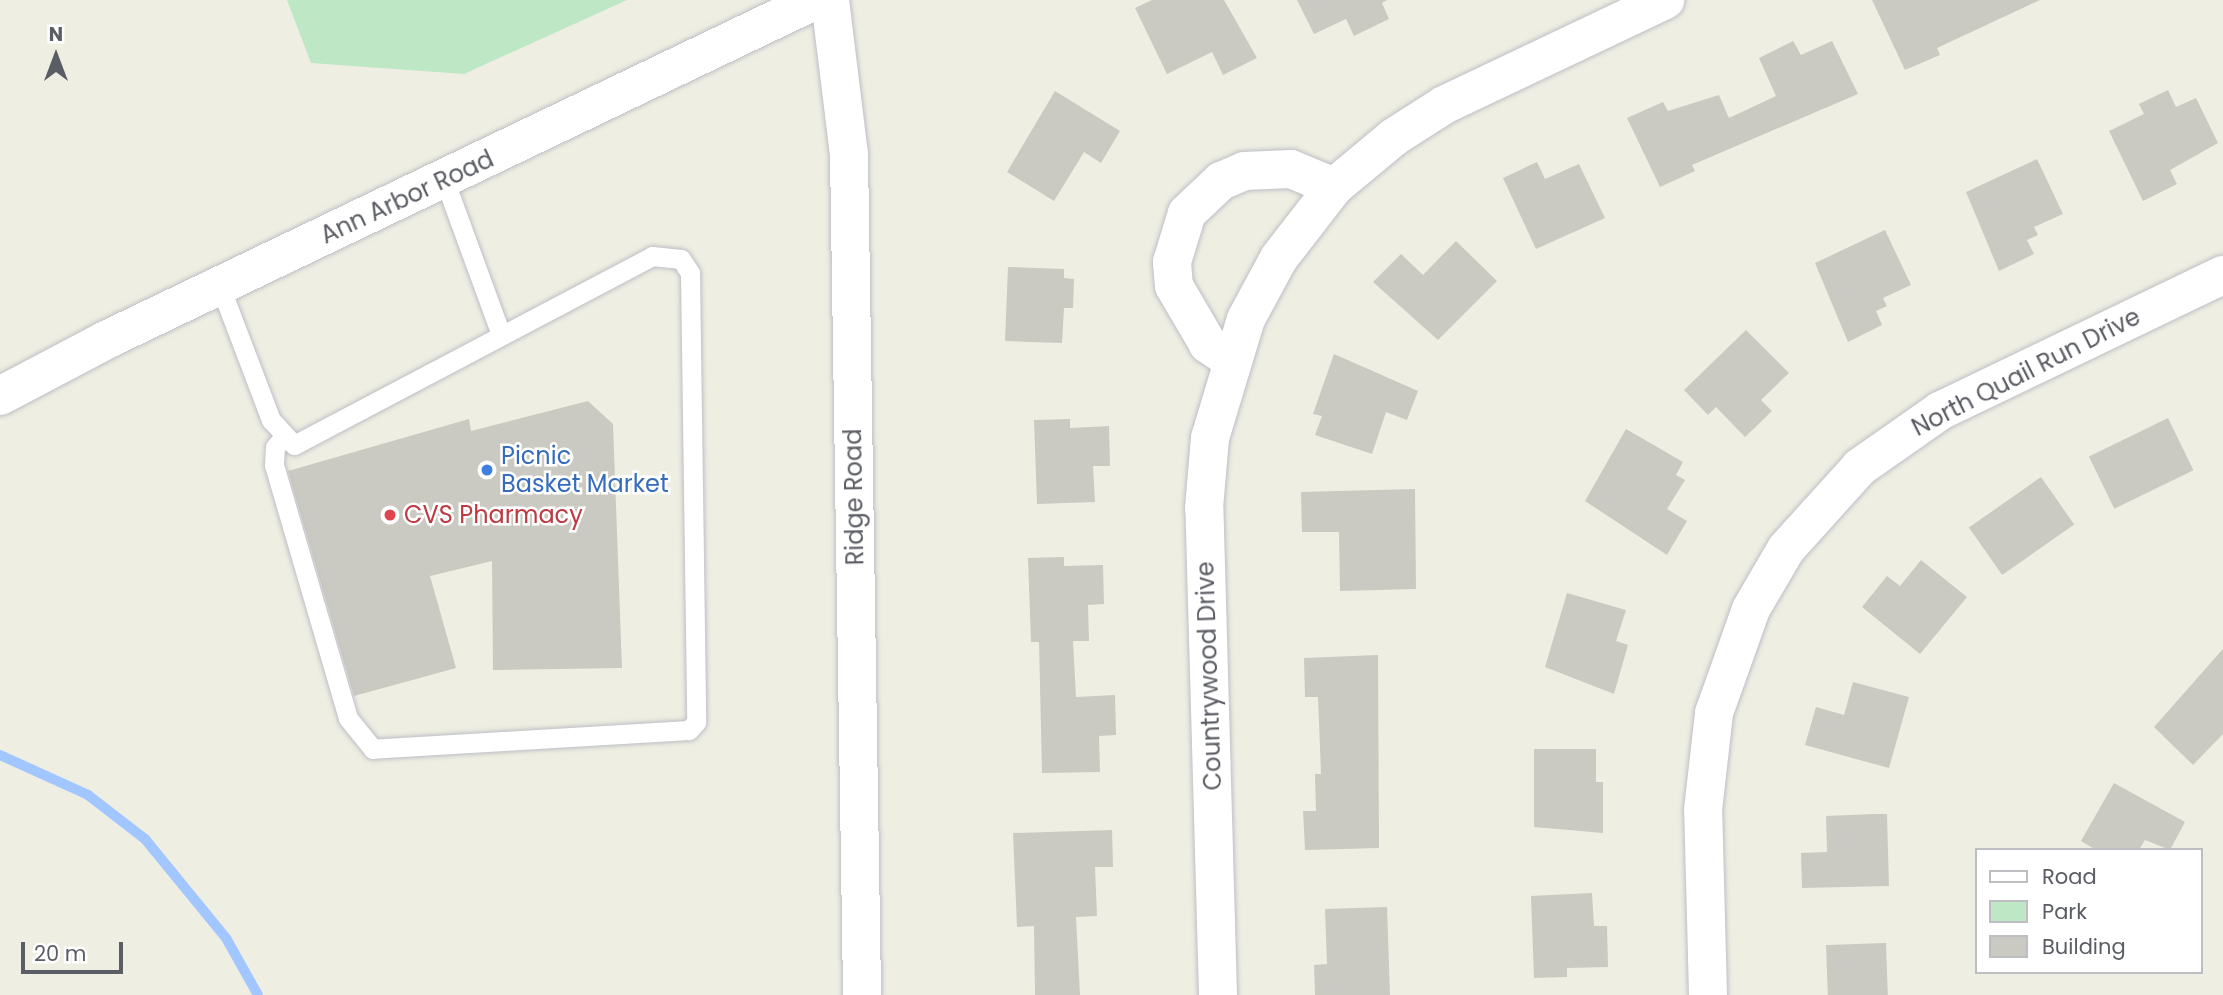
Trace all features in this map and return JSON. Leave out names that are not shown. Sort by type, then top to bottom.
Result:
[{"type":"street","name":"Ann Arbor Road","points":[[0,396],[220,286],[816,0]]},
{"type":"street","name":"Ridge Road","points":[[830,0],[849,154],[862,995]]},
{"type":"street","name":"Countrywood Drive","points":[[1218,995],[1204,508],[1210,438],[1230,359],[1279,258],[1334,187],[1444,105],[1665,0]]},
{"type":"street","points":[[1230,359],[1208,344],[1174,286],[1172,262],[1187,213],[1221,181],[1244,172],[1291,169],[1334,187]]},
{"type":"street","name":"North Quail Run Drive","points":[[1709,995],[1703,810],[1714,713],[1751,609],[1786,549],[1860,467],[1916,426],[2223,275]]},
{"type":"lane","points":[[444,179],[502,335]]},
{"type":"lane","points":[[220,286],[282,439],[294,445],[652,256],[681,259],[690,273],[696,722],[689,730],[373,749],[348,718],[274,464],[275,447],[282,439]]},
{"type":"green space","points":[[287,0],[627,0],[464,74],[311,63]]},
{"type":"building","points":[[1152,0],[1224,0],[1257,58],[1223,75],[1212,52],[1167,74],[1135,8]]},
{"type":"building","points":[[1297,0],[1387,0],[1382,3],[1389,19],[1354,36],[1346,19],[1314,34]]},
{"type":"building","points":[[1872,0],[2040,0],[1937,48],[1940,55],[1905,70]]},
{"type":"building","points":[[1793,41],[1801,55],[1832,41],[1858,94],[1692,165],[1695,171],[1660,187],[1627,118],[1663,102],[1668,111],[1719,95],[1729,118],[1776,96],[1759,58]]},
{"type":"building","points":[[2168,90],[2176,107],[2196,98],[2218,143],[2170,170],[2177,184],[2143,201],[2109,131],[2144,114],[2139,104]]},
{"type":"building","points":[[1055,91],[1120,131],[1101,163],[1084,152],[1054,201],[1007,172]]},
{"type":"building","points":[[2037,159],[2063,214],[2034,227],[2038,235],[2027,240],[2034,254],[1999,271],[1966,192]]},
{"type":"building","points":[[1537,162],[1545,179],[1579,164],[1605,218],[1536,249],[1503,178]]},
{"type":"building","points":[[1885,230],[1911,285],[1883,298],[1887,306],[1876,311],[1882,325],[1848,342],[1815,263]]},
{"type":"building","points":[[1456,241],[1497,281],[1438,340],[1373,282],[1401,254],[1423,275]]},
{"type":"building","points":[[1008,267],[1064,269],[1064,278],[1074,279],[1073,308],[1064,308],[1062,343],[1005,341]]},
{"type":"building","points":[[1746,330],[1789,373],[1761,400],[1772,411],[1745,437],[1716,407],[1708,415],[1684,390]]},
{"type":"building","points":[[1334,354],[1418,391],[1407,420],[1386,412],[1372,454],[1315,435],[1322,416],[1313,414]]},
{"type":"building","points":[[588,401],[613,424],[622,668],[493,670],[492,561],[430,576],[456,668],[354,696],[288,471],[469,419],[471,431]]},
{"type":"building","points":[[2168,418],[2193,470],[2114,509],[2089,457]]},
{"type":"building","points":[[1070,419],[1070,428],[1109,426],[1110,466],[1093,466],[1095,502],[1037,504],[1034,420]]},
{"type":"building","points":[[1626,429],[1683,462],[1676,475],[1685,480],[1667,509],[1687,521],[1667,555],[1585,501]]},
{"type":"building","points":[[2041,477],[2074,525],[2002,575],[1969,527]]},
{"type":"building","points":[[1415,489],[1416,589],[1340,591],[1339,532],[1302,532],[1301,492]]},
{"type":"building","points":[[1064,557],[1064,566],[1103,565],[1104,604],[1088,605],[1089,641],[1073,641],[1076,697],[1115,695],[1116,735],[1099,736],[1100,772],[1042,773],[1039,642],[1031,642],[1028,558]]},
{"type":"building","points":[[1921,560],[1967,597],[1920,654],[1862,607],[1887,576],[1900,586]]},
{"type":"building","points":[[1567,593],[1626,610],[1616,641],[1628,645],[1614,694],[1545,667]]},
{"type":"building","points":[[2223,649],[2223,734],[2193,765],[2154,727]]},
{"type":"building","points":[[1378,655],[1379,848],[1305,850],[1303,811],[1316,811],[1315,774],[1321,774],[1318,697],[1305,697],[1304,658]]},
{"type":"building","points":[[1853,682],[1909,697],[1889,768],[1805,745],[1816,707],[1844,715]]},
{"type":"building","points":[[1534,749],[1596,749],[1596,782],[1603,782],[1603,833],[1534,827]]},
{"type":"building","points":[[2114,783],[2185,822],[2171,848],[2145,840],[2140,848],[2093,848],[2081,841]]},
{"type":"building","points":[[1887,814],[1889,886],[1802,888],[1801,853],[1827,852],[1826,816]]},
{"type":"building","points":[[1112,830],[1113,867],[1095,867],[1097,916],[1076,917],[1080,995],[1035,995],[1034,926],[1017,927],[1013,833]]},
{"type":"building","points":[[1592,893],[1594,926],[1607,926],[1608,967],[1567,968],[1567,977],[1534,978],[1531,896]]},
{"type":"building","points":[[1387,907],[1390,995],[1315,995],[1314,965],[1327,964],[1325,909]]},
{"type":"building","points":[[1886,943],[1888,995],[1828,995],[1826,945]]},
{"type":"waterway","points":[[0,755],[88,795],[145,839],[226,938],[258,995]]},
{"type":"place","name":"Picnic Basket Market","points":[[487,470]]},
{"type":"place","name":"CVS Pharmacy","points":[[390,515]]}]
